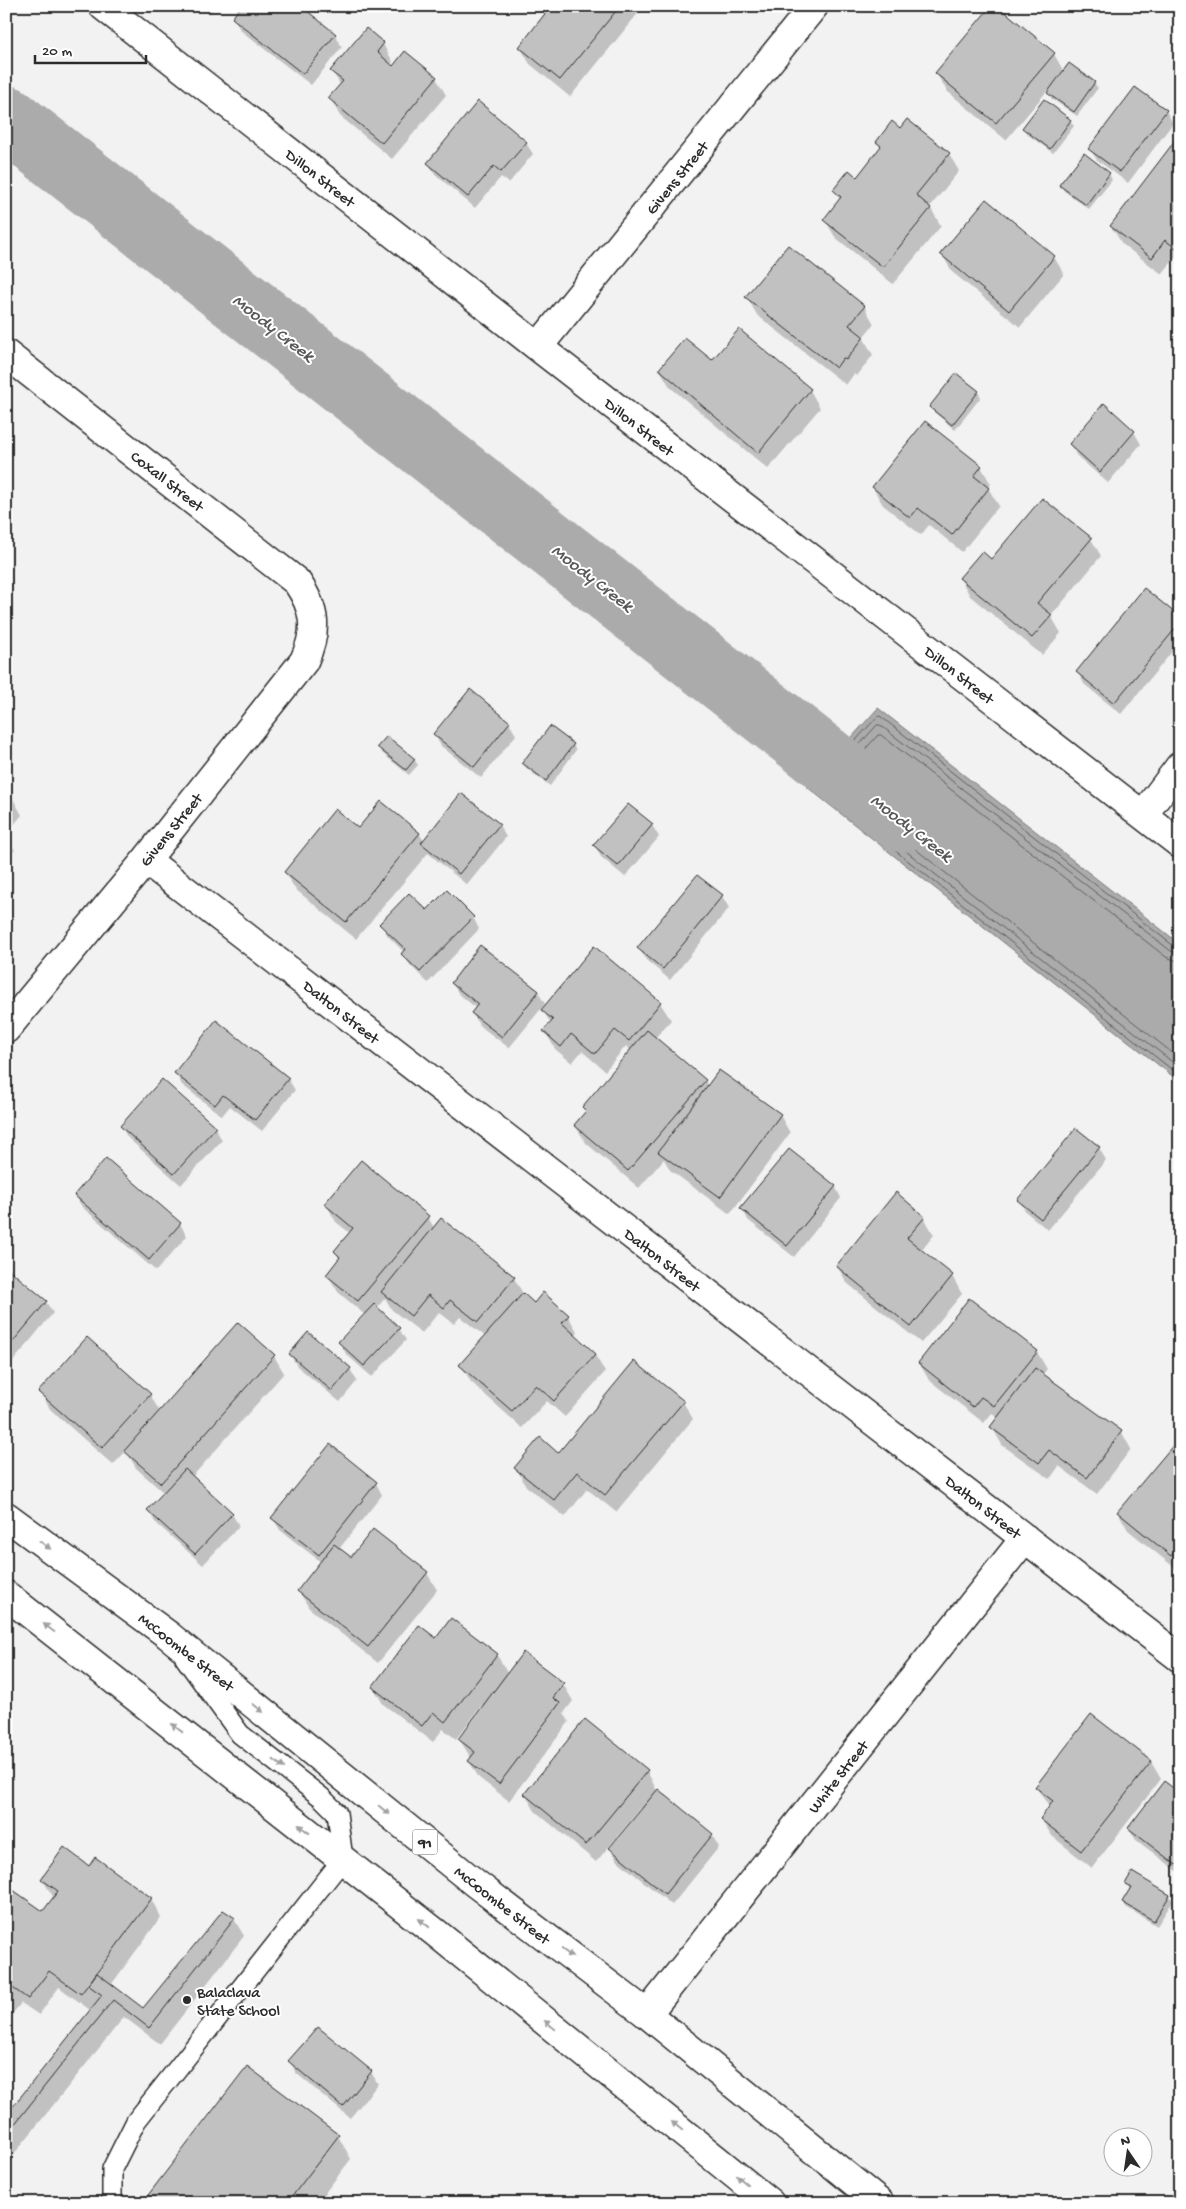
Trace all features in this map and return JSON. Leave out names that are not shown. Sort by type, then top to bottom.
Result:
[{"type":"street","name":"Dillon Street","points":[[102,6],[538,347],[1180,844]]},
{"type":"street","name":"Givens Street","points":[[538,347],[814,6]]},
{"type":"street","name":"Coxall Street","points":[[6,354],[297,582],[308,598],[313,619]]},
{"type":"street","name":"Givens Street","points":[[6,1029],[146,860],[304,661],[312,644],[313,619]]},
{"type":"street","points":[[1143,815],[1180,766]]},
{"type":"street","name":"Dalton Street","points":[[146,860],[1180,1658]]},
{"type":"street","name":"McCoombe Street","points":[[6,1516],[168,1635],[475,1883],[648,2014],[880,2203]]},
{"type":"street","name":"White Street","points":[[648,2014],[1026,1538]]},
{"type":"street","points":[[6,1595],[343,1859],[770,2203]]},
{"type":"lane","points":[[112,2203],[112,2169],[136,2122],[343,1859],[337,1813],[321,1798],[240,1734],[168,1635]]},
{"type":"water","points":[[878,708],[1180,944],[1180,1082],[807,787]]},
{"type":"building","points":[[241,6],[301,6],[336,34],[303,74],[232,18]]},
{"type":"building","points":[[551,6],[620,6],[560,80],[519,47]]},
{"type":"building","points":[[991,6],[998,6],[1055,53],[996,123],[935,73]]},
{"type":"building","points":[[366,28],[384,43],[377,52],[393,66],[405,51],[437,77],[382,143],[328,98],[343,81],[330,71]]},
{"type":"building","points":[[1069,63],[1095,82],[1074,112],[1047,93]]},
{"type":"building","points":[[1135,87],[1167,110],[1120,172],[1088,149]]},
{"type":"building","points":[[1044,99],[1071,120],[1050,149],[1022,128]]},
{"type":"building","points":[[478,101],[527,142],[501,172],[494,166],[468,197],[427,163]]},
{"type":"building","points":[[907,119],[950,153],[916,195],[931,208],[883,267],[823,220],[841,197],[833,190],[849,170],[857,177],[881,146],[876,142],[892,121],[900,128]]},
{"type":"building","points":[[1180,134],[1180,245],[1177,249],[1165,240],[1152,258],[1110,226]]},
{"type":"building","points":[[1084,153],[1110,173],[1086,205],[1059,185]]},
{"type":"building","points":[[986,199],[1055,256],[1009,311],[940,254]]},
{"type":"building","points":[[788,245],[865,306],[849,325],[864,337],[846,360],[843,358],[836,368],[745,297]]},
{"type":"building","points":[[739,329],[811,389],[758,453],[659,369],[685,338],[712,360]]},
{"type":"building","points":[[956,373],[979,391],[952,425],[929,407]]},
{"type":"building","points":[[1104,403],[1135,431],[1100,472],[1069,444]]},
{"type":"building","points":[[925,421],[982,466],[974,476],[989,488],[952,535],[918,508],[910,518],[872,487]]},
{"type":"building","points":[[1042,498],[1092,538],[1037,603],[1052,615],[1032,638],[959,578],[982,551],[991,559]]},
{"type":"building","points":[[1144,588],[1180,617],[1180,623],[1114,703],[1076,672]]},
{"type":"building","points":[[470,689],[510,722],[474,767],[433,734]]},
{"type":"building","points":[[550,726],[574,744],[546,781],[522,763]]},
{"type":"building","points":[[387,736],[415,759],[406,770],[377,747]]},
{"type":"building","points":[[461,793],[500,824],[459,874],[421,843]]},
{"type":"building","points":[[381,801],[420,833],[346,922],[284,872],[335,809],[358,828]]},
{"type":"building","points":[[628,804],[653,824],[618,866],[593,845]]},
{"type":"building","points":[[697,875],[723,895],[663,969],[637,948]]},
{"type":"building","points":[[447,890],[474,917],[420,972],[401,954],[405,949],[379,924],[409,893],[427,910]]},
{"type":"building","points":[[480,945],[539,991],[502,1037],[471,1013],[478,1004],[451,983]]},
{"type":"building","points":[[594,946],[661,1002],[629,1041],[615,1030],[595,1054],[571,1034],[561,1047],[543,1031],[553,1020],[541,1010]]},
{"type":"building","points":[[216,1020],[289,1078],[255,1120],[223,1095],[215,1105],[174,1073]]},
{"type":"building","points":[[647,1030],[706,1080],[628,1171],[574,1125],[586,1111],[582,1107]]},
{"type":"building","points":[[719,1070],[781,1114],[720,1197],[658,1152]]},
{"type":"building","points":[[162,1079],[216,1127],[174,1174],[120,1126]]},
{"type":"building","points":[[1076,1128],[1100,1147],[1041,1219],[1017,1200]]},
{"type":"building","points":[[789,1149],[836,1186],[787,1246],[740,1208]]},
{"type":"building","points":[[106,1158],[181,1223],[149,1260],[74,1195]]},
{"type":"building","points":[[361,1160],[429,1216],[358,1301],[326,1275],[340,1257],[334,1251],[353,1228],[324,1204]]},
{"type":"building","points":[[896,1192],[925,1217],[907,1238],[953,1275],[911,1327],[836,1266]]},
{"type":"building","points":[[441,1218],[515,1277],[478,1322],[450,1300],[444,1308],[428,1295],[411,1316],[381,1292]]},
{"type":"building","points":[[6,1267],[47,1301],[6,1350]]},
{"type":"building","points":[[543,1292],[569,1315],[562,1323],[596,1354],[554,1401],[536,1385],[512,1411],[459,1365],[523,1293],[534,1303]]},
{"type":"building","points":[[969,1298],[1038,1351],[994,1406],[981,1397],[973,1407],[918,1363]]},
{"type":"building","points":[[374,1304],[400,1328],[364,1366],[338,1342]]},
{"type":"building","points":[[238,1322],[275,1355],[161,1483],[124,1451]]},
{"type":"building","points":[[308,1332],[351,1368],[332,1391],[289,1354]]},
{"type":"building","points":[[87,1337],[151,1394],[102,1448],[38,1392]]},
{"type":"building","points":[[634,1361],[684,1401],[605,1495],[577,1472],[554,1500],[514,1468],[540,1437],[558,1453]]},
{"type":"building","points":[[1035,1368],[1122,1431],[1087,1478],[1049,1450],[1039,1463],[990,1427]]},
{"type":"building","points":[[1180,1437],[1180,1546],[1171,1556],[1117,1512]]},
{"type":"building","points":[[330,1444],[377,1482],[319,1555],[271,1518]]},
{"type":"building","points":[[185,1469],[233,1513],[195,1554],[147,1510]]},
{"type":"building","points":[[373,1529],[428,1572],[368,1647],[297,1591],[334,1544],[351,1557]]},
{"type":"building","points":[[451,1618],[498,1654],[445,1722],[433,1712],[422,1726],[372,1687],[419,1625],[436,1638]]},
{"type":"building","points":[[523,1652],[564,1683],[553,1698],[560,1703],[499,1784],[468,1761],[475,1752],[458,1739]]},
{"type":"building","points":[[1091,1714],[1152,1761],[1081,1851],[1040,1819],[1053,1801],[1035,1787]]},
{"type":"building","points":[[585,1719],[648,1770],[586,1845],[524,1794]]},
{"type":"building","points":[[1164,1781],[1180,1793],[1180,1861],[1176,1865],[1128,1828]]},
{"type":"building","points":[[658,1789],[713,1834],[665,1894],[609,1848]]},
{"type":"building","points":[[64,1847],[89,1866],[95,1857],[152,1898],[81,1994],[49,1971],[28,1999],[10,1986],[6,1991],[6,1885],[43,1911],[58,1891],[41,1879]]},
{"type":"building","points":[[1132,1872],[1170,1895],[1154,1921],[1122,1902],[1131,1887],[1125,1884]]},
{"type":"building","points":[[223,1910],[235,1918],[149,2028],[113,2000],[6,2135],[6,2115],[102,1995],[88,1985],[97,1973],[143,2008]]},
{"type":"building","points":[[318,2027],[372,2071],[343,2107],[288,2061]]},
{"type":"building","points":[[247,2066],[339,2135],[287,2203],[142,2203]]},
{"type":"waterway","name":"Moody Creek","points":[[6,118],[902,819]]},
{"type":"place","name":"Balaclava State School","points":[[187,2000]]}]
